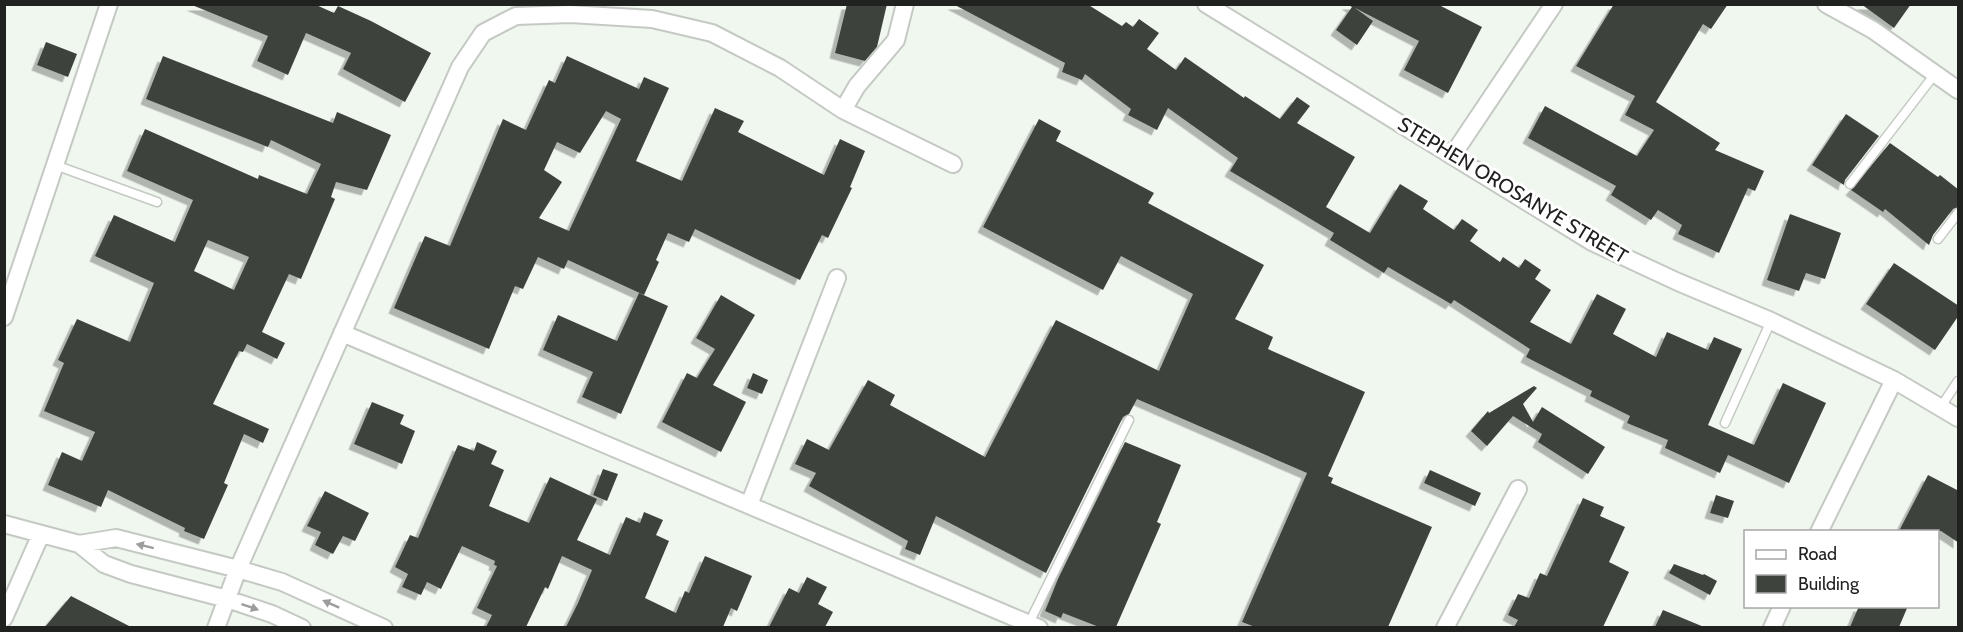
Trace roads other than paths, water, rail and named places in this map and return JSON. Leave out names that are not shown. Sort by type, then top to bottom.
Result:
[{"type":"street","points":[[4,317],[109,4]]},
{"type":"street","points":[[843,110],[857,86],[896,40],[905,4]]},
{"type":"street","name":"STEPHEN OROSANYE STREET","points":[[1206,4],[1592,242],[1678,282],[1771,321],[1894,380],[1959,418]]},
{"type":"street","points":[[1452,156],[1554,4]]},
{"type":"street","points":[[1826,4],[1873,30],[1959,90]]},
{"type":"street","points":[[216,627],[238,569],[460,67],[483,33],[516,16],[570,14],[652,19],[712,33],[780,68],[843,110],[953,164]]},
{"type":"street","points":[[749,505],[837,278]]},
{"type":"street","points":[[342,333],[1034,625]]},
{"type":"street","points":[[1819,530],[1894,380]]},
{"type":"street","points":[[1445,627],[1518,489]]},
{"type":"street","points":[[4,524],[79,544],[104,564],[130,574],[227,599],[302,627]]},
{"type":"street","points":[[4,618],[41,534]]},
{"type":"street","points":[[79,544],[116,538],[238,569],[282,582],[384,627]]},
{"type":"street","points":[[1772,627],[1781,608]]},
{"type":"lane","points":[[1850,184],[1935,74]]},
{"type":"lane","points":[[55,165],[157,202]]},
{"type":"lane","points":[[1938,239],[1959,213]]},
{"type":"lane","points":[[1725,423],[1771,321]]},
{"type":"lane","points":[[1940,408],[1959,381]]},
{"type":"lane","points":[[1034,625],[1129,420]]}]
